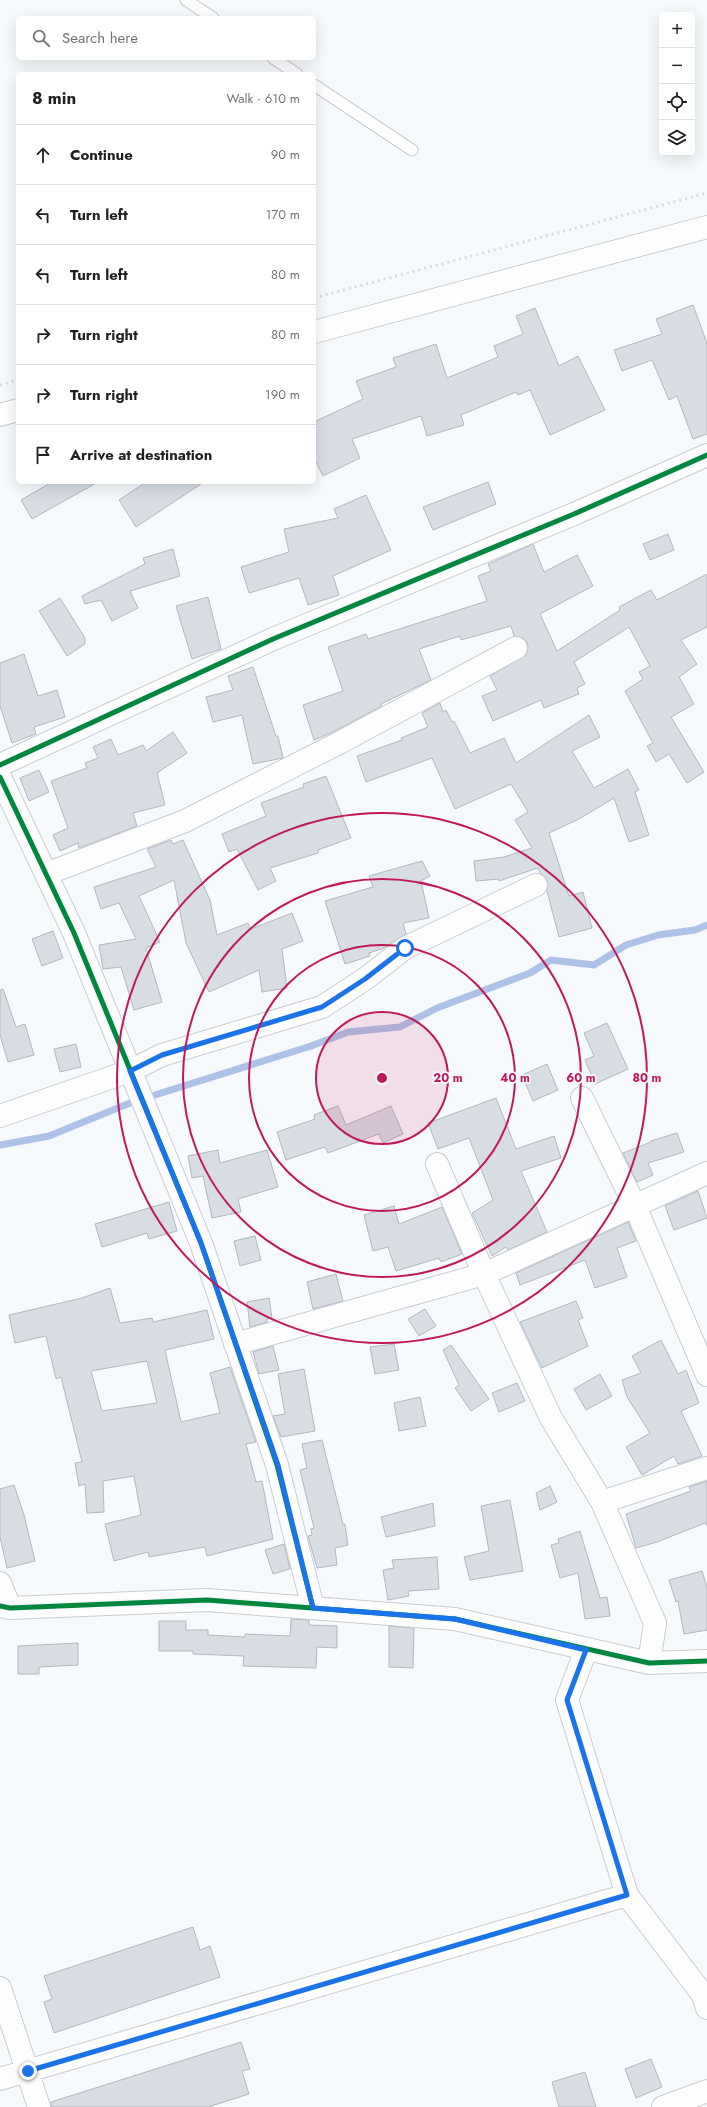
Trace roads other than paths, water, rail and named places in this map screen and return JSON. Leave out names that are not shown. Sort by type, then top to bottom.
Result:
[{"type":"street","points":[[316,331],[707,227]]},
{"type":"street","points":[[0,415],[16,411]]},
{"type":"street","points":[[0,765],[273,639],[574,514],[707,455]]},
{"type":"street","points":[[46,874],[185,821],[339,742],[516,648]]},
{"type":"street","points":[[0,777],[74,933],[201,1243],[278,1465],[313,1608]]},
{"type":"street","points":[[0,1116],[130,1071],[162,1055],[322,1007],[365,979],[405,948],[536,885]]},
{"type":"street","points":[[582,1098],[635,1206],[707,1375]]},
{"type":"street","points":[[437,1164],[484,1274],[552,1418],[602,1502],[655,1623],[649,1664]]},
{"type":"street","points":[[236,1344],[484,1274],[707,1174]]},
{"type":"street","points":[[602,1502],[707,1468]]},
{"type":"street","points":[[0,1583],[5,1607],[208,1600],[313,1608],[455,1619],[649,1664],[707,1661]]},
{"type":"street","points":[[586,1650],[567,1700],[627,1895],[703,1995],[707,2008]]},
{"type":"street","points":[[0,2079],[627,1895]]},
{"type":"street","points":[[0,1988],[39,2107]]},
{"type":"street","points":[[663,2107],[707,2091]]},
{"type":"lane","points":[[186,0],[210,16]]},
{"type":"lane","points":[[276,60],[294,72]]},
{"type":"lane","points":[[316,86],[412,150]]},
{"type":"waterway","points":[[155,1095],[311,1046],[348,1032],[400,1027],[437,1008],[530,973],[551,960],[594,965],[626,945],[658,935],[695,930],[707,925]]},
{"type":"waterway","points":[[0,1145],[49,1136],[130,1103]]},
{"type":"railway","points":[[316,297],[707,193]]},
{"type":"railway","points":[[0,385],[16,381]]}]
